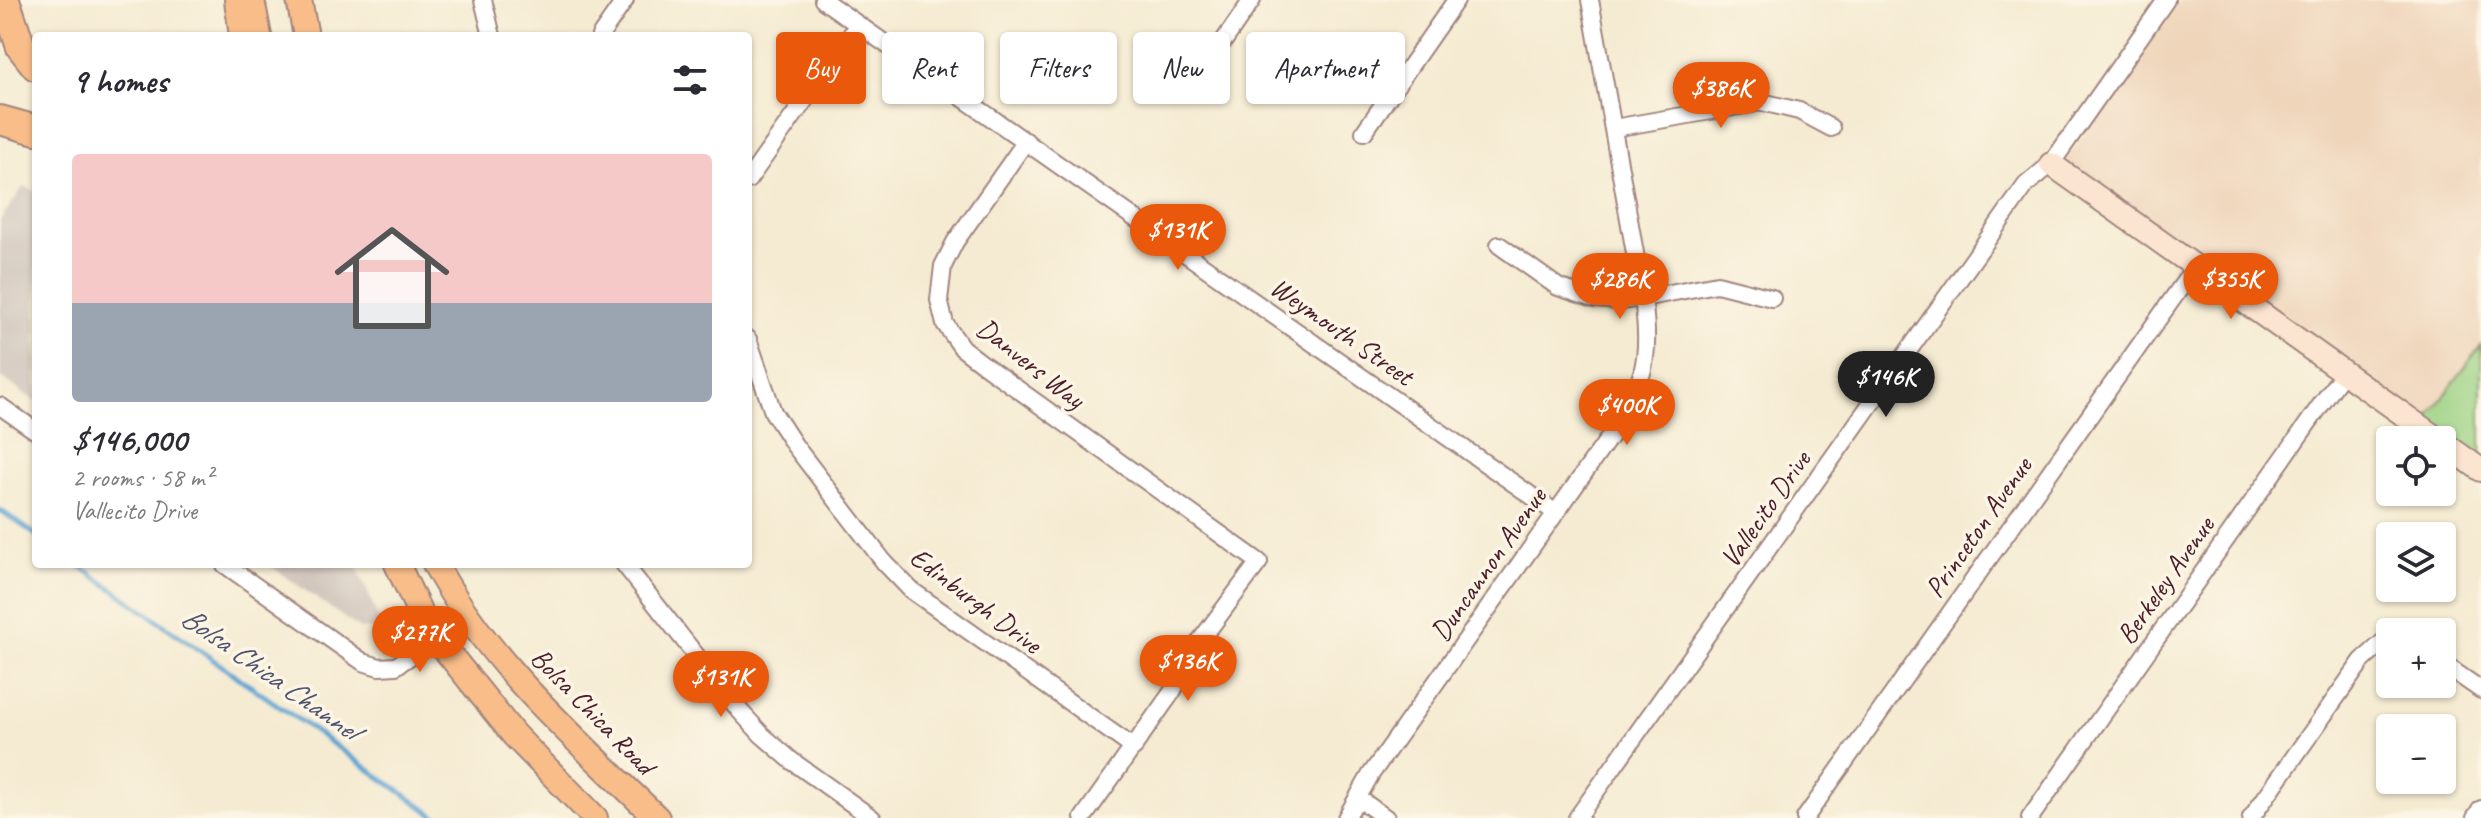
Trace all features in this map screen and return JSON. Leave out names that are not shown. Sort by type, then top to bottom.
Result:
[{"type":"highway","points":[[5,0],[21,47],[32,61]]},
{"type":"highway","points":[[239,0],[243,32]]},
{"type":"highway","points":[[0,120],[32,129]]},
{"type":"main road","points":[[252,0],[258,32]]},
{"type":"main road","points":[[299,0],[305,32]]},
{"type":"main road","points":[[399,568],[421,615],[437,639],[514,735],[595,818]]},
{"type":"main road","name":"Bolsa Chica Road","points":[[438,568],[491,647],[557,720],[657,818]]},
{"type":"street","points":[[483,0],[491,32]]},
{"type":"street","points":[[603,32],[625,0]]},
{"type":"street","name":"Weymouth Street","points":[[823,0],[1556,513]]},
{"type":"street","points":[[1230,32],[1252,0]]},
{"type":"street","points":[[1364,132],[1456,0]]},
{"type":"street","name":"Duncannon Avenue","points":[[1346,818],[1371,774],[1633,400],[1644,371],[1648,337],[1643,298],[1590,0]]},
{"type":"street","name":"Vallecito Drive","points":[[1577,818],[2026,185],[2051,164],[2166,0]]},
{"type":"street","points":[[752,174],[858,25]]},
{"type":"street","points":[[1614,128],[1762,102],[1799,111],[1831,128]]},
{"type":"street","name":"Danvers Way","points":[[1026,141],[955,242],[943,266],[939,300],[945,324],[962,348],[984,365],[1259,562],[1200,641],[1172,692],[1134,748]]},
{"type":"street","points":[[2051,164],[2420,426]]},
{"type":"street","points":[[1499,245],[1558,287],[1594,299],[1618,301],[1643,298],[1717,284],[1772,298]]},
{"type":"street","name":"Princeton Avenue","points":[[1805,818],[2195,267]]},
{"type":"street","name":"Edinburgh Drive","points":[[752,351],[773,412],[795,446],[884,562],[911,590],[1134,748]]},
{"type":"street","name":"Berkeley Avenue","points":[[2030,818],[2344,372]]},
{"type":"street","points":[[0,406],[32,428]]},
{"type":"street","points":[[2456,452],[2481,470]]},
{"type":"street","points":[[230,568],[363,662],[379,667],[396,666],[468,616]]},
{"type":"street","points":[[627,568],[762,735],[792,761],[872,818]]},
{"type":"street","points":[[2251,818],[2362,661],[2376,648]]},
{"type":"street","points":[[2456,673],[2481,690]]},
{"type":"street","points":[[1083,818],[1134,748]]},
{"type":"street","points":[[1358,798],[1386,818]]},
{"type":"street","points":[[2475,818],[2481,809]]},
{"type":"shaded area","points":[[2180,0],[2481,0],[2481,345],[2427,420],[2064,163]]},
{"type":"shaded area","points":[[24,186],[32,190],[32,399],[0,376],[0,220]]},
{"type":"shaded area","points":[[274,568],[358,568],[382,627],[360,629]]},
{"type":"green space","points":[[2481,345],[2481,458],[2456,440],[2456,426],[2436,426],[2427,420]]},
{"type":"waterway","name":"Bolsa Chica Channel","points":[[0,510],[32,532]]},
{"type":"waterway","name":"Bolsa Chica Channel","points":[[83,568],[438,818]]}]
